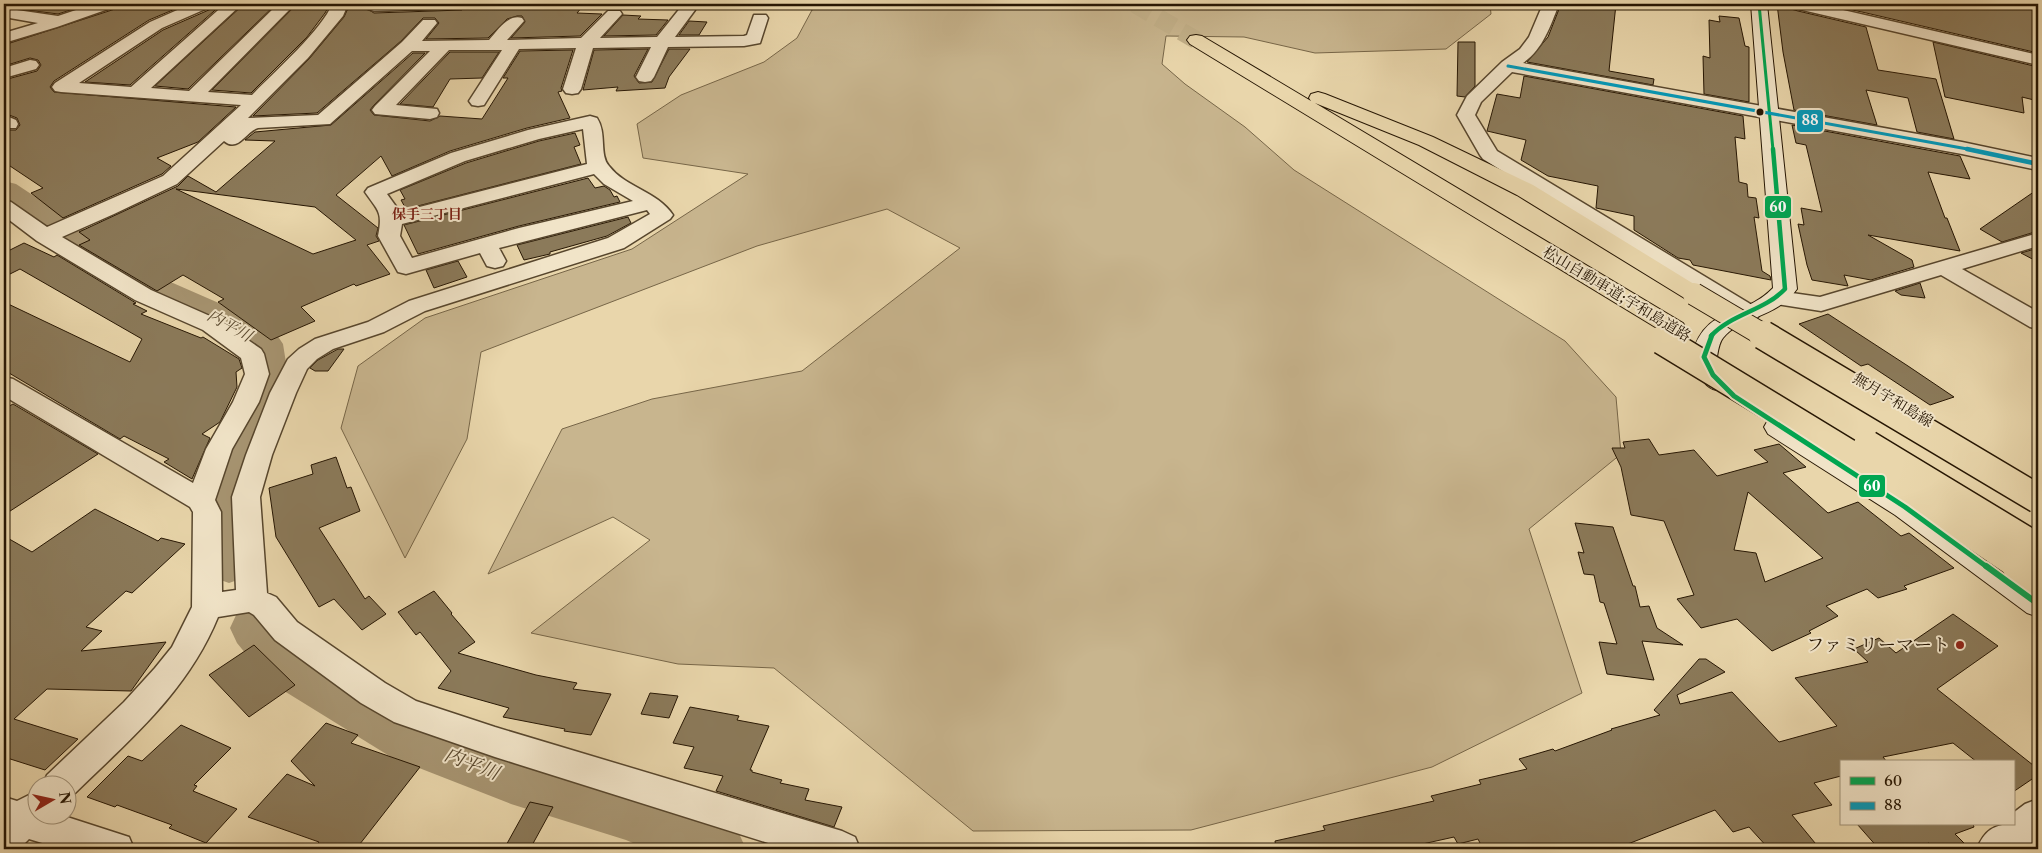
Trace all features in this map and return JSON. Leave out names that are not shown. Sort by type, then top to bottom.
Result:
[{"type":"highway","points":[[1196,40],[1339,127],[1441,202],[1668,334],[2001,552],[2038,579]]},
{"type":"highway","points":[[1217,52],[1310,94],[1464,159],[1556,208],[1694,294],[2038,499]]},
{"type":"highway","name":"松山自動車道;宇和島道路","points":[[1668,334],[2038,548]]},
{"type":"main road","points":[[1759,4],[1785,289],[1778,298],[1727,323],[1711,335],[1704,357],[1713,375],[1734,396],[1905,507],[2038,604]]},
{"type":"main road","name":"無月宇和島線","points":[[1749,313],[1820,357],[2038,484]]},
{"type":"street","points":[[7,13],[38,4]]},
{"type":"street","points":[[4,38],[108,4]]},
{"type":"street","points":[[204,4],[156,25],[61,87],[256,101]]},
{"type":"street","points":[[135,93],[234,4]]},
{"type":"street","points":[[193,96],[287,4]]},
{"type":"street","points":[[375,4],[374,6],[436,4]]},
{"type":"street","points":[[1551,4],[1537,38],[1526,53],[1508,66],[1473,100],[1466,114],[1490,155],[1749,313]]},
{"type":"street","points":[[1798,4],[2038,60]]},
{"type":"street","points":[[170,180],[256,101],[302,54],[335,7]]},
{"type":"street","points":[[645,77],[663,41],[687,10]]},
{"type":"street","points":[[7,13],[59,21]]},
{"type":"street","points":[[572,89],[586,44],[614,14]]},
{"type":"street","points":[[408,46],[513,46],[663,41],[744,41],[754,39],[760,18]]},
{"type":"street","points":[[493,45],[516,21]]},
{"type":"street","points":[[56,231],[116,206],[170,180],[190,175],[248,124],[294,120],[323,120],[408,46],[429,23]]},
{"type":"street","points":[[430,113],[381,110],[444,46]]},
{"type":"street","points":[[478,101],[513,46]]},
{"type":"street","points":[[4,73],[30,65]]},
{"type":"street","points":[[1508,66],[1962,148],[2038,164]]},
{"type":"street","points":[[252,599],[246,497],[259,455],[283,394],[297,365],[308,354],[324,344],[376,327],[417,306],[616,243],[663,215],[651,203],[611,180],[598,167],[595,160],[595,131],[590,122],[535,134],[458,157],[375,192],[389,210],[392,220],[389,236],[406,267],[527,233],[651,203]]},
{"type":"street","points":[[392,220],[598,167]]},
{"type":"street","points":[[4,206],[56,231],[143,295],[216,328],[252,354],[257,374],[246,402],[219,449],[201,500]]},
{"type":"street","points":[[1778,298],[1821,304],[2038,239]]},
{"type":"street","points":[[486,245],[506,279]]},
{"type":"street","points":[[1945,268],[2038,322]]},
{"type":"street","points":[[4,385],[201,500],[207,512],[207,607],[183,656],[167,678],[136,712],[69,776]]},
{"type":"street","points":[[207,607],[252,599],[264,606],[286,631],[373,693],[406,712],[504,745],[842,849]]},
{"type":"street","points":[[1995,849],[2038,816]]},
{"type":"street","points":[[17,820],[116,849]]},
{"type":"shaded area","points":[[821,4],[1490,4],[1491,14],[1446,49],[1315,53],[1244,37],[1166,36],[1162,64],[1185,84],[1245,127],[1294,170],[1565,341],[1616,397],[1621,454],[1529,529],[1582,693],[1432,767],[1191,830],[973,831],[774,668],[678,664],[531,633],[650,540],[613,517],[488,574],[562,429],[652,399],[802,371],[960,248],[887,209],[757,246],[481,352],[467,439],[405,558],[341,428],[358,366],[425,318],[632,249],[748,174],[643,158],[637,124],[681,95],[764,62],[797,38],[812,10]]},
{"type":"water","points":[[561,772],[633,803],[667,823],[757,849],[686,849],[647,825],[552,786]]},
{"type":"building","points":[[28,4],[89,4],[58,14],[27,10]]},
{"type":"building","points":[[118,4],[187,4],[149,20],[54,81],[50,87],[54,92],[236,107],[198,142],[157,158],[171,166],[162,174],[63,218],[31,193],[43,188],[4,162],[4,130],[16,130],[20,125],[17,118],[4,113],[4,80],[37,71],[41,65],[38,60],[30,58],[4,66],[4,45],[115,9]]},
{"type":"building","points":[[214,4],[222,4],[130,85],[85,82],[163,30],[211,9]]},
{"type":"building","points":[[244,4],[276,4],[188,89],[155,86]]},
{"type":"building","points":[[297,4],[330,4],[307,37],[251,93],[212,90]]},
{"type":"building","points":[[350,4],[365,4],[364,7],[374,13],[462,10],[465,4],[487,4],[484,8],[583,6],[577,13],[602,14],[580,36],[511,38],[525,22],[522,16],[507,19],[488,38],[426,39],[439,23],[435,18],[423,18],[401,41],[317,113],[253,116],[309,59],[344,17]]},
{"type":"building","points":[[1561,4],[1616,4],[1609,71],[1654,79],[1653,85],[1527,62],[1548,37]]},
{"type":"building","points":[[1777,4],[1788,4],[1791,9],[1866,27],[1878,70],[1936,79],[1954,139],[1917,132],[1908,98],[1866,90],[1877,125],[1794,110],[1783,52]]},
{"type":"building","points":[[1824,4],[2038,4],[2038,53],[1862,12]]},
{"type":"building","points":[[623,15],[641,16],[638,19],[668,20],[656,35],[604,36]]},
{"type":"building","points":[[1719,16],[1739,18],[1745,46],[1749,47],[1749,102],[1704,94],[1703,56],[1710,58],[1709,20],[1720,22]]},
{"type":"building","points":[[689,21],[707,22],[699,35],[679,35]]},
{"type":"building","points":[[1458,42],[1475,42],[1475,86],[1465,97],[1457,96]]},
{"type":"building","points":[[1933,42],[2038,67],[2038,101],[2022,97],[2024,113],[1945,97]]},
{"type":"building","points":[[648,49],[634,76],[639,83],[652,82],[669,49],[690,49],[669,77],[665,88],[616,91],[618,87],[583,90],[594,50]]},
{"type":"building","points":[[573,50],[561,88],[562,91],[558,92],[570,118],[527,128],[450,151],[392,176],[381,156],[336,195],[378,228],[376,236],[379,241],[367,245],[390,274],[356,286],[354,284],[301,307],[315,321],[271,340],[218,302],[224,299],[183,275],[157,291],[79,245],[90,240],[79,232],[178,186],[188,176],[216,192],[275,141],[245,140],[255,132],[331,125],[413,53],[425,53],[374,105],[370,110],[374,115],[430,121],[440,116],[482,119],[508,78],[503,78],[520,51]],"holes":[[[176,189],[315,207],[356,240],[313,254]]]},
{"type":"building","points":[[450,52],[499,52],[482,78],[450,79],[433,107],[400,104]]},
{"type":"building","points":[[1524,76],[1743,116],[1745,139],[1735,137],[1739,182],[1747,184],[1748,197],[1756,198],[1759,218],[1754,217],[1762,271],[1770,276],[1771,280],[1693,265],[1690,260],[1678,258],[1634,230],[1634,216],[1596,208],[1598,186],[1548,176],[1521,160],[1526,140],[1487,131],[1497,94],[1520,98]]},
{"type":"building","points":[[1792,125],[1960,156],[1970,179],[1928,172],[1945,218],[1947,218],[1960,251],[1868,235],[1912,260],[1914,267],[1871,280],[1844,275],[1848,286],[1812,280],[1798,224],[1804,225],[1801,208],[1822,212],[1806,145],[1796,143]]},
{"type":"building","points":[[575,133],[580,145],[574,147],[581,164],[406,209],[401,200],[405,199],[400,190],[466,163],[539,141]]},
{"type":"building","points":[[588,178],[595,188],[604,186],[610,190],[614,197],[617,196],[620,202],[519,226],[418,254],[404,225]]},
{"type":"building","points":[[2038,189],[2038,231],[2002,242],[1980,229]]},
{"type":"building","points":[[628,217],[631,223],[607,236],[550,252],[550,254],[524,260],[517,245]]},
{"type":"building","points":[[24,243],[54,257],[57,255],[147,311],[141,314],[201,338],[203,337],[239,359],[242,368],[236,372],[237,387],[220,422],[202,434],[210,438],[192,479],[164,462],[169,459],[124,436],[120,439],[4,370],[4,302],[130,362],[142,339],[20,269],[4,277],[4,253]]},
{"type":"building","points":[[2038,248],[2038,262],[2021,253]]},
{"type":"building","points":[[458,261],[467,277],[434,288],[426,270]]},
{"type":"building","points":[[1920,283],[1925,298],[1901,295],[1895,291]]},
{"type":"building","points":[[1828,314],[1954,397],[1930,405],[1868,364],[1861,366],[1799,324]]},
{"type":"building","points":[[338,349],[344,349],[328,371],[315,371],[310,368],[318,360]]},
{"type":"building","points":[[13,404],[98,454],[4,515],[4,409]]},
{"type":"building","points":[[1649,439],[1659,455],[1694,450],[1717,476],[1768,462],[1754,450],[1779,444],[1806,467],[1783,473],[1828,513],[1858,502],[1901,536],[1909,533],[1954,568],[1904,586],[1907,589],[1878,598],[1867,589],[1826,606],[1838,616],[1809,631],[1811,633],[1772,651],[1737,619],[1701,628],[1677,599],[1694,595],[1664,521],[1631,515],[1621,467],[1612,448],[1625,448],[1623,442]],"holes":[[[1748,492],[1823,558],[1765,582],[1756,553],[1734,550]]]},
{"type":"building","points":[[336,457],[347,488],[351,487],[360,511],[319,528],[365,599],[369,596],[386,614],[362,630],[334,599],[319,607],[276,537],[269,488],[313,474],[311,465]]},
{"type":"building","points":[[95,509],[158,541],[161,538],[185,544],[132,593],[126,591],[86,627],[102,631],[81,651],[166,642],[131,691],[47,689],[14,719],[78,739],[45,770],[4,757],[4,536],[32,552]]},
{"type":"building","points":[[1575,523],[1613,527],[1633,586],[1635,586],[1640,607],[1649,606],[1657,628],[1683,645],[1642,641],[1654,680],[1607,674],[1599,642],[1617,644],[1604,603],[1600,602],[1594,575],[1584,574],[1578,552],[1584,553]]},
{"type":"building","points":[[434,591],[475,642],[458,653],[536,675],[577,683],[573,689],[611,694],[591,735],[503,717],[509,708],[438,688],[451,671],[420,632],[416,635],[398,612]]},
{"type":"building","points":[[1953,614],[1998,646],[1937,689],[2038,769],[2038,775],[2014,791],[2014,760],[1974,760],[1953,743],[1883,757],[1885,760],[1840,760],[1840,776],[1814,783],[1832,805],[1792,815],[1820,849],[1769,849],[1749,827],[1733,832],[1715,810],[1615,849],[1483,849],[1478,839],[1458,844],[1454,837],[1400,849],[1276,849],[1275,841],[1325,830],[1323,826],[1434,801],[1431,796],[1481,784],[1479,780],[1527,769],[1519,759],[1553,749],[1555,751],[1611,729],[1660,715],[1654,710],[1699,659],[1706,659],[1725,672],[1677,695],[1680,704],[1732,692],[1779,742],[1837,726],[1795,678],[1868,662],[1854,649],[1879,638],[1896,653]]},
{"type":"building","points":[[254,645],[295,685],[249,717],[209,675]]},
{"type":"building","points":[[650,693],[678,696],[669,718],[641,714]]},
{"type":"building","points":[[690,707],[739,716],[737,720],[769,726],[750,770],[782,780],[780,783],[809,789],[805,800],[842,807],[834,827],[716,791],[723,776],[684,768],[694,747],[673,743]]},
{"type":"building","points":[[326,723],[358,735],[351,743],[420,767],[356,849],[313,849],[319,842],[248,817],[287,774],[315,786],[291,761]]},
{"type":"building","points":[[181,725],[231,748],[194,785],[197,786],[193,791],[237,809],[206,843],[169,828],[172,825],[117,805],[115,807],[87,797],[128,756],[142,761]]},
{"type":"building","points":[[530,802],[553,807],[530,849],[504,849]]},
{"type":"building","points":[[1859,826],[1974,827],[1955,834],[1964,843],[1945,849],[1935,849],[1929,843],[1911,849],[1879,849]]},
{"type":"waterway","name":"内平川","points":[[4,191],[137,281],[230,322],[263,344],[267,369],[259,400],[234,468],[229,564]]},
{"type":"waterway","name":"内平川","points":[[255,628],[286,666],[411,740],[511,778],[632,815],[716,849]]},
{"type":"tunnel","points":[[1135,4],[1196,40]]},
{"type":"transit line","name":"60","points":[[1759,4],[1785,289],[1769,303],[1728,322],[1720,328],[1712,335],[1704,357],[1713,375],[1734,396],[1905,507],[2038,604]]},
{"type":"transit line","name":"88","points":[[1508,66],[1962,148],[2038,164]]},
{"type":"place","name":"ファミリーマート","points":[[1960,645]]},
{"type":"district","name":"保手三丁目","points":[[427,214]]}]
